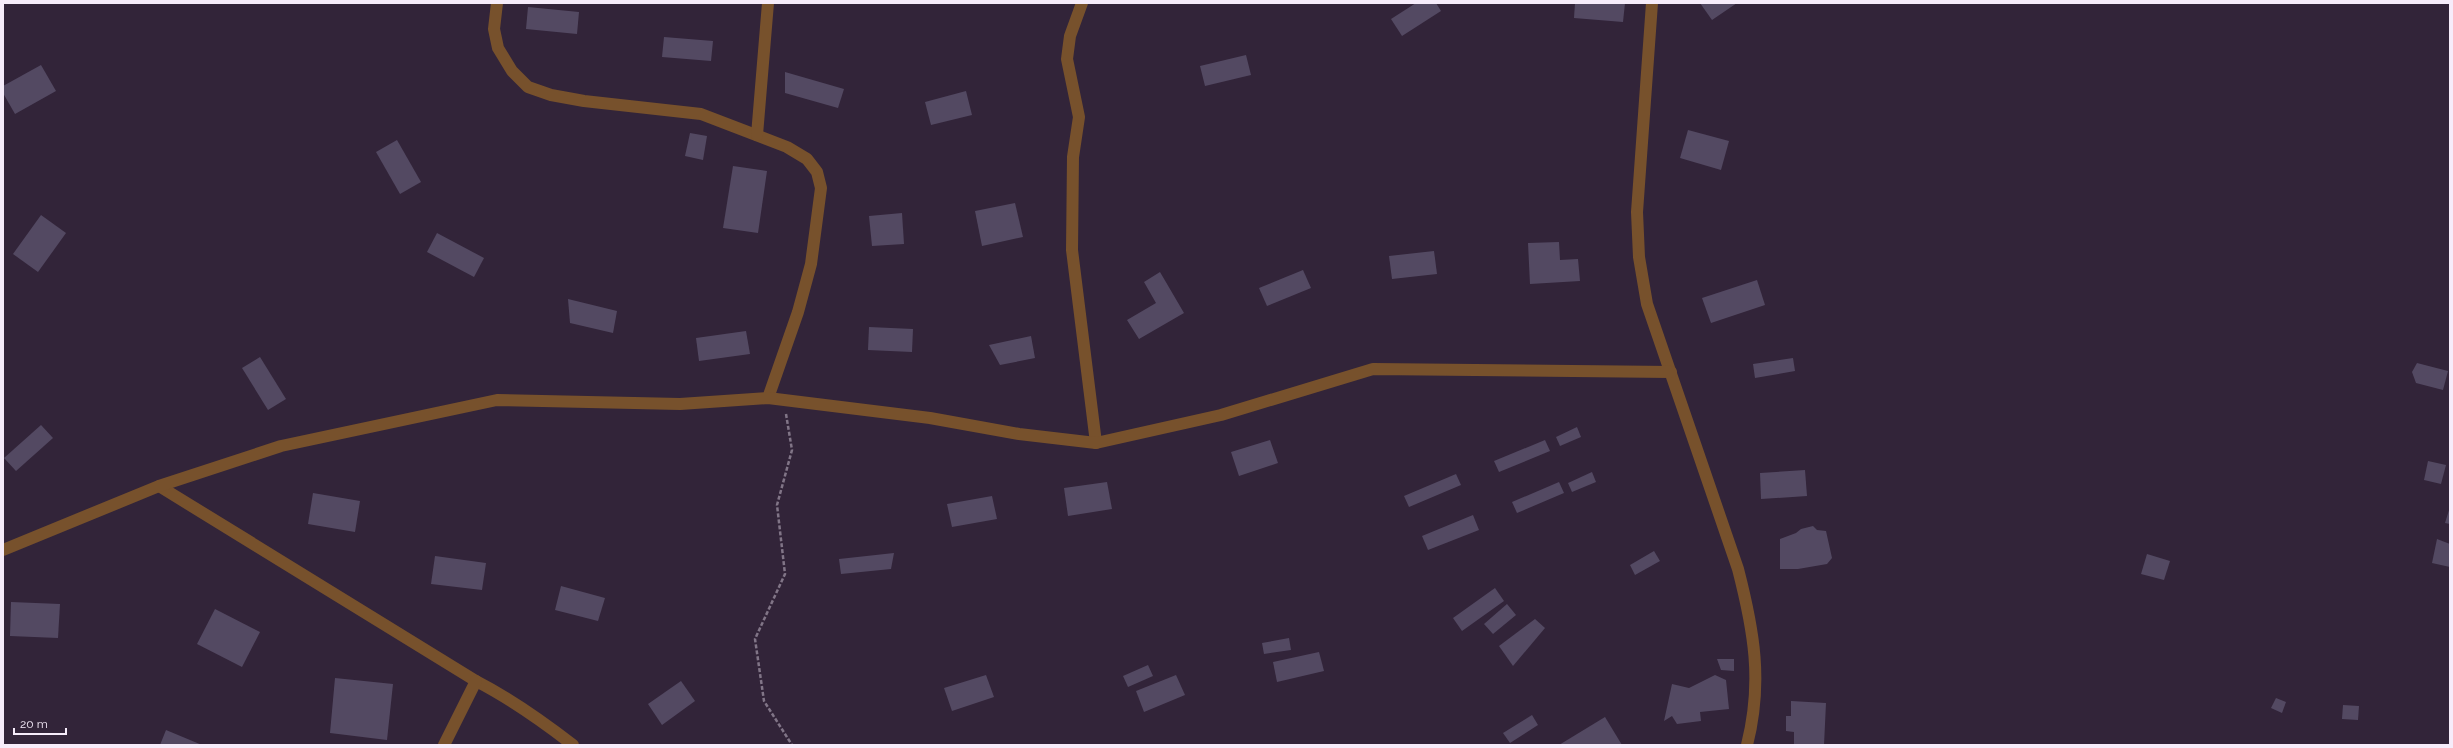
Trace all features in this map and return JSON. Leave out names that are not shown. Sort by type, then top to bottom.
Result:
[{"type":"street","points":[[497,3],[494,29],[498,48],[512,71],[528,86],[551,95],[584,102],[700,114],[787,147],[807,159],[817,172],[821,188],[811,264],[798,312],[768,398]]},
{"type":"street","points":[[757,136],[768,3]]},
{"type":"street","points":[[1082,3],[1070,36],[1067,59],[1079,117],[1073,157],[1072,250],[1096,443]]},
{"type":"street","points":[[1652,3],[1637,212],[1639,257],[1647,304],[1738,569],[1750,613],[1755,652],[1756,704],[1747,745]]},
{"type":"street","points":[[3,550],[159,486],[281,446],[497,400],[680,404],[768,398],[783,399],[930,418],[1019,434],[1096,443],[1221,415],[1373,369],[1671,372]]},
{"type":"street","points":[[159,486],[537,717],[573,745]]},
{"type":"street","points":[[444,745],[476,681]]},
{"type":"path","points":[[783,399],[792,450],[777,505],[785,574],[755,639],[764,701],[792,745]]},
{"type":"building","points":[[1416,3],[1436,3],[1441,11],[1402,36],[1391,19]]},
{"type":"building","points":[[1575,3],[1625,3],[1623,22],[1574,18]]},
{"type":"building","points":[[1700,3],[1737,3],[1712,20]]},
{"type":"building","points":[[528,7],[579,12],[577,34],[526,29]]},
{"type":"building","points":[[664,37],[713,41],[711,61],[662,57]]},
{"type":"building","points":[[1246,55],[1251,75],[1205,86],[1200,66]]},
{"type":"building","points":[[41,65],[56,91],[15,114],[3,93],[3,86]]},
{"type":"building","points":[[785,72],[844,89],[838,108],[785,93]]},
{"type":"building","points":[[966,91],[972,115],[931,125],[925,102]]},
{"type":"building","points":[[1688,130],[1729,141],[1721,170],[1680,158]]},
{"type":"building","points":[[690,133],[707,136],[703,160],[685,156]]},
{"type":"building","points":[[397,140],[421,182],[400,194],[376,152]]},
{"type":"building","points":[[733,166],[767,171],[758,233],[723,228]]},
{"type":"building","points":[[1015,203],[1023,237],[982,246],[975,211]]},
{"type":"building","points":[[902,213],[904,244],[872,246],[869,216]]},
{"type":"building","points":[[41,215],[66,233],[38,272],[13,254]]},
{"type":"building","points":[[437,233],[484,258],[474,277],[427,252]]},
{"type":"building","points":[[1559,242],[1560,260],[1578,259],[1580,281],[1530,284],[1528,243]]},
{"type":"building","points":[[1434,251],[1437,274],[1392,279],[1389,256]]},
{"type":"building","points":[[1303,270],[1311,288],[1267,306],[1259,288]]},
{"type":"building","points":[[1160,272],[1184,313],[1139,339],[1127,320],[1156,303],[1144,282]]},
{"type":"building","points":[[1757,280],[1765,305],[1711,323],[1702,298]]},
{"type":"building","points":[[568,299],[617,311],[613,333],[570,323]]},
{"type":"building","points":[[869,327],[913,329],[912,352],[868,350]]},
{"type":"building","points":[[746,331],[750,354],[699,361],[696,338]]},
{"type":"building","points":[[1031,336],[1035,358],[1000,365],[989,345]]},
{"type":"building","points":[[260,357],[286,399],[268,410],[242,368]]},
{"type":"building","points":[[1793,358],[1795,371],[1755,378],[1753,364]]},
{"type":"building","points":[[2417,363],[2448,371],[2443,390],[2416,383],[2412,372]]},
{"type":"building","points":[[41,425],[53,438],[16,471],[4,458]]},
{"type":"building","points":[[1577,427],[1581,437],[1560,446],[1556,437]]},
{"type":"building","points":[[1270,440],[1278,463],[1239,476],[1231,452]]},
{"type":"building","points":[[1545,440],[1550,451],[1499,472],[1494,461]]},
{"type":"building","points":[[2428,461],[2446,465],[2441,484],[2424,480]]},
{"type":"building","points":[[1805,470],[1807,496],[1761,499],[1760,473]]},
{"type":"building","points":[[1592,472],[1596,482],[1572,492],[1568,483]]},
{"type":"building","points":[[1456,474],[1461,485],[1409,507],[1404,496]]},
{"type":"building","points":[[1107,482],[1112,509],[1068,516],[1064,488]]},
{"type":"building","points":[[1559,482],[1564,493],[1517,513],[1512,502]]},
{"type":"building","points":[[313,493],[360,501],[355,532],[308,524]]},
{"type":"building","points":[[992,496],[997,519],[952,527],[947,504]]},
{"type":"building","points":[[2450,507],[2450,524],[2445,523]]},
{"type":"building","points":[[1473,515],[1479,530],[1428,550],[1422,536]]},
{"type":"building","points":[[1813,526],[1817,530],[1826,531],[1832,558],[1827,564],[1798,569],[1780,569],[1780,539],[1796,533],[1801,529]]},
{"type":"building","points":[[2437,539],[2450,544],[2450,567],[2432,563]]},
{"type":"building","points":[[1654,551],[1660,561],[1635,575],[1630,565]]},
{"type":"building","points":[[894,553],[891,569],[841,574],[839,559]]},
{"type":"building","points":[[2147,554],[2170,561],[2164,580],[2141,574]]},
{"type":"building","points":[[435,556],[486,563],[482,590],[431,584]]},
{"type":"building","points":[[561,586],[605,598],[598,621],[555,610]]},
{"type":"building","points":[[1495,588],[1504,601],[1462,631],[1453,618]]},
{"type":"building","points":[[11,602],[60,604],[58,638],[10,636]]},
{"type":"building","points":[[1507,604],[1516,615],[1493,634],[1484,624]]},
{"type":"building","points":[[215,609],[260,632],[242,667],[197,644]]},
{"type":"building","points":[[1535,619],[1545,628],[1513,666],[1499,646]]},
{"type":"building","points":[[1289,638],[1291,650],[1264,654],[1262,643]]},
{"type":"building","points":[[1319,652],[1324,671],[1277,682],[1273,662]]},
{"type":"building","points":[[1717,659],[1734,659],[1734,671],[1721,670]]},
{"type":"building","points":[[1148,665],[1153,676],[1128,687],[1123,676]]},
{"type":"building","points":[[986,675],[994,697],[952,711],[944,688]]},
{"type":"building","points":[[1176,675],[1185,695],[1144,712],[1136,691]]},
{"type":"building","points":[[1715,675],[1726,680],[1729,709],[1700,712],[1701,721],[1677,724],[1672,716],[1664,721],[1672,684],[1689,688]]},
{"type":"building","points":[[335,678],[393,684],[387,740],[330,733]]},
{"type":"building","points":[[681,681],[695,701],[662,725],[648,704]]},
{"type":"building","points":[[2276,698],[2286,702],[2282,713],[2271,708]]},
{"type":"building","points":[[1791,701],[1826,703],[1824,745],[1794,744],[1794,732],[1786,731],[1786,716],[1791,716]]},
{"type":"building","points":[[2343,705],[2359,706],[2358,720],[2342,719]]},
{"type":"building","points":[[1532,715],[1538,725],[1510,743],[1503,733]]},
{"type":"building","points":[[1605,717],[1622,745],[1559,745]]},
{"type":"building","points":[[166,730],[202,745],[160,745]]}]
